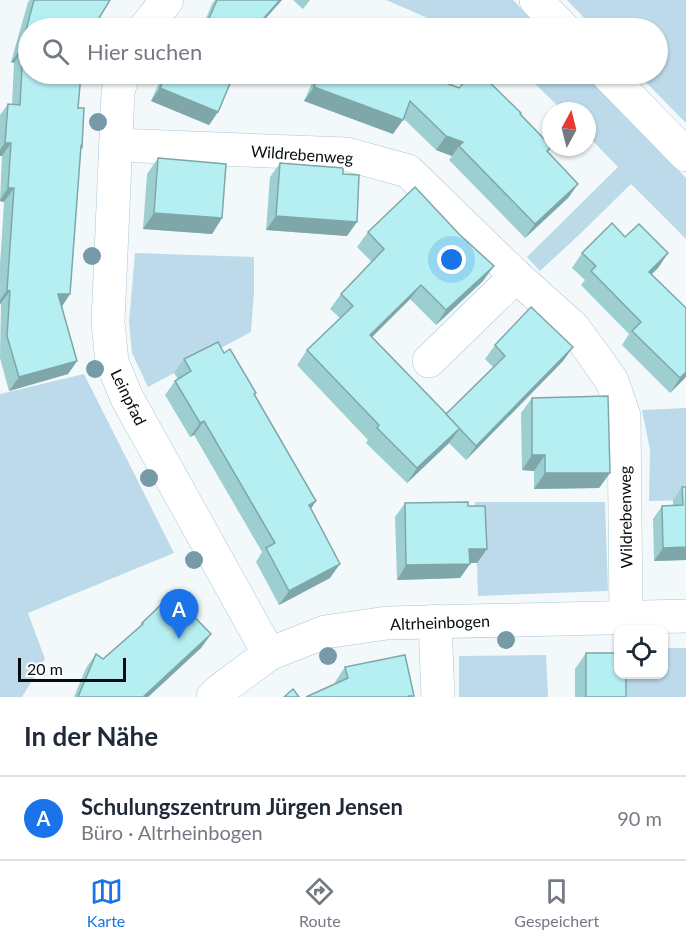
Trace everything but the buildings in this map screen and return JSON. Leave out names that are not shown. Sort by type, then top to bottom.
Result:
[{"type":"street","points":[[153,18],[167,0]]},
{"type":"street","points":[[536,0],[553,18]]},
{"type":"street","name":"Leinpfad","points":[[120,84],[118,93],[108,322],[112,362],[127,398],[269,654]]},
{"type":"street","points":[[617,84],[686,155]]},
{"type":"street","name":"Wildrebenweg","points":[[116,145],[346,154],[408,171],[516,276],[573,327],[612,381],[624,416],[626,618]]},
{"type":"street","points":[[429,361],[516,276]]},
{"type":"street","name":"Altrheinbogen","points":[[213,697],[269,654],[325,632],[387,622],[686,616]]},
{"type":"street","points":[[435,621],[438,697]]},
{"type":"shaded area","points":[[386,0],[513,0],[531,18],[428,18]]},
{"type":"shaded area","points":[[567,0],[686,0],[686,123],[648,84],[668,84],[668,18],[584,18]]},
{"type":"shaded area","points":[[535,84],[595,84],[686,178],[686,239],[631,184],[540,271],[527,257],[618,167],[596,144],[596,102],[554,102]]},
{"type":"shaded area","points":[[135,253],[254,257],[251,332],[148,387],[132,353],[129,322]]},
{"type":"shaded area","points":[[84,374],[174,553],[28,613],[45,659],[22,697],[0,697],[0,394]]},
{"type":"shaded area","points":[[686,408],[686,500],[649,501],[650,450],[642,410]]},
{"type":"shaded area","points":[[475,502],[605,502],[608,591],[478,596]]},
{"type":"shaded area","points":[[668,648],[686,648],[686,697],[617,697],[616,679],[668,679]]},
{"type":"shaded area","points":[[546,655],[548,697],[459,697],[459,656]]},
{"type":"place","name":"Schulungszentrum Jürgen Jensen","points":[[179,639]]}]
